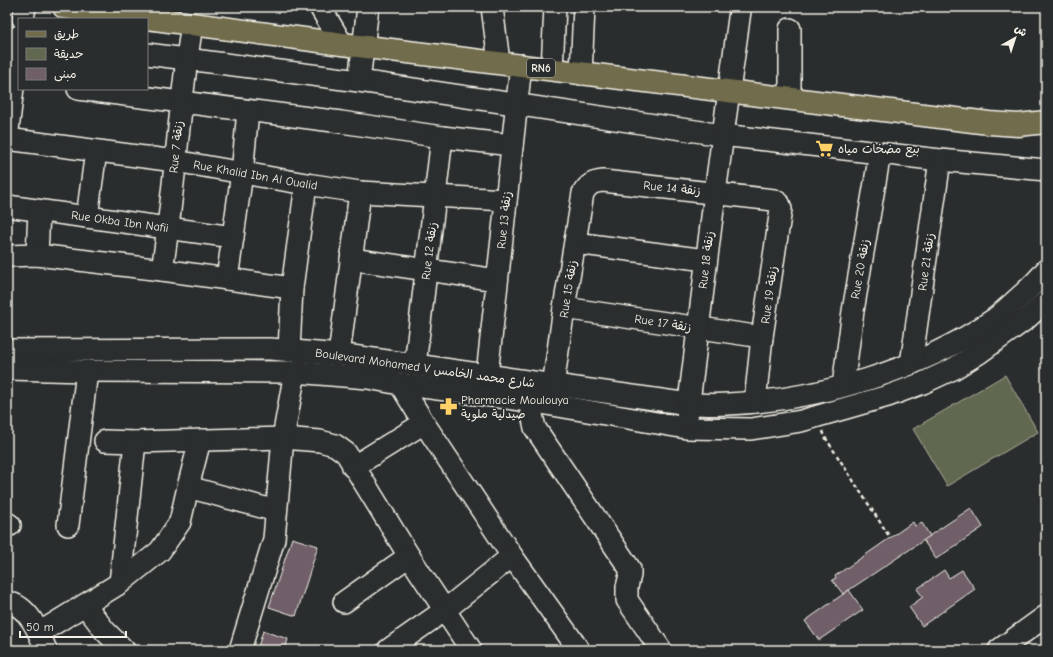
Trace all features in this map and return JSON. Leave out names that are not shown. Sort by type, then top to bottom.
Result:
[{"type":"main road","name":"RN6","points":[[64,7],[97,9],[192,24],[353,45],[989,123],[1018,125],[1046,122]]},
{"type":"main road","name":"RN6","points":[[1018,125],[1046,134]]},
{"type":"street","points":[[23,18],[25,7]]},
{"type":"street","points":[[320,7],[353,45]]},
{"type":"street","points":[[359,81],[353,45],[368,7]]},
{"type":"street","points":[[492,7],[498,62]]},
{"type":"street","points":[[552,69],[554,7]]},
{"type":"street","points":[[582,74],[584,7]]},
{"type":"street","name":"Rue 18 زنقة","points":[[686,428],[722,135],[740,11]]},
{"type":"street","name":"Rue 7 زنقة","points":[[162,270],[168,228],[186,59],[192,24]]},
{"type":"street","points":[[790,29],[790,98]]},
{"type":"street","points":[[7,35],[18,36]]},
{"type":"street","points":[[7,139],[16,81],[18,51]]},
{"type":"street","points":[[148,54],[359,81],[450,96],[516,104],[722,135],[940,160],[1046,170]]},
{"type":"street","name":"Rue 13 زنقة","points":[[487,376],[521,65]]},
{"type":"street","points":[[85,90],[248,112],[341,122],[442,138],[512,145]]},
{"type":"street","points":[[227,279],[242,173],[248,112]]},
{"type":"street","name":"Rue 12 زنقة","points":[[415,365],[442,138]]},
{"type":"street","name":"Rue Khalid Ibn Al Oualid","points":[[7,139],[175,161],[360,192],[506,200]]},
{"type":"street","points":[[87,217],[96,151]]},
{"type":"street","name":"Rue 20 زنقة","points":[[843,386],[853,310],[880,153]]},
{"type":"street","name":"Rue 21 زنقة","points":[[911,364],[940,160]]},
{"type":"street","name":"Rue 14 زنقة","points":[[583,192],[588,185],[594,182],[603,181],[765,199]]},
{"type":"street","points":[[289,351],[292,288],[306,184]]},
{"type":"street","points":[[339,355],[360,192]]},
{"type":"street","name":"Rue 15 زنقة","points":[[553,386],[583,192]]},
{"type":"street","name":"Rue 19 زنقة","points":[[755,402],[762,337],[781,209],[779,203],[774,200],[765,199]]},
{"type":"street","name":"Rue Okba Ibn Nafii","points":[[7,206],[233,237]]},
{"type":"street","points":[[37,255],[39,211]]},
{"type":"street","points":[[575,243],[706,260]]},
{"type":"street","points":[[7,256],[37,255],[292,288]]},
{"type":"street","points":[[351,259],[497,280]]},
{"type":"street","name":"Boulevard Mohamed V شارع محمد الخامس","points":[[7,350],[270,349],[339,355],[689,404],[755,402],[814,393],[843,386],[867,380],[911,364],[963,339],[994,319],[1046,270]]},
{"type":"street","name":"Boulevard Mohamed V شارع محمد الخامس","points":[[7,369],[295,372],[368,378],[400,384],[529,401],[686,428],[751,429],[800,421],[888,396],[923,383],[953,369],[1003,336],[1026,319],[1046,300]]},
{"type":"street","name":"Rue 17 زنقة","points":[[564,308],[762,337]]},
{"type":"street","points":[[68,525],[87,371]]},
{"type":"street","points":[[240,650],[274,539],[284,438],[295,372]]},
{"type":"street","points":[[400,384],[512,556],[579,650]]},
{"type":"street","points":[[529,401],[534,428],[630,569],[627,587],[627,600],[661,650]]},
{"type":"street","points":[[353,467],[424,423]]},
{"type":"street","points":[[105,441],[135,442],[284,438],[320,441],[335,445],[346,453],[353,467],[409,556],[471,650]]},
{"type":"street","points":[[7,602],[19,606],[26,613],[42,641],[85,605],[120,583],[160,551],[180,522],[200,440]]},
{"type":"street","points":[[120,583],[135,442]]},
{"type":"street","points":[[188,487],[276,512]]},
{"type":"street","points":[[344,602],[409,556]]},
{"type":"street","points":[[388,650],[445,610],[512,556]]},
{"type":"street","points":[[85,605],[105,631],[124,650]]},
{"type":"street","points":[[999,650],[1046,616]]},
{"type":"path","points":[[818,416],[825,437],[888,536]]},
{"type":"green space","points":[[1005,375],[1038,432],[947,486],[913,429]]},
{"type":"building","points":[[971,508],[983,527],[936,559],[923,540]]},
{"type":"building","points":[[913,522],[915,526],[922,523],[930,536],[843,594],[832,580],[836,578],[835,576]]},
{"type":"building","points":[[292,538],[318,546],[296,616],[269,607]]},
{"type":"building","points":[[944,570],[949,578],[962,570],[975,589],[922,626],[909,607],[923,597],[917,589]]},
{"type":"building","points":[[849,590],[863,610],[819,640],[805,621]]},
{"type":"building","points":[[263,631],[288,639],[285,650],[257,650]]},
{"type":"place","name":"بيع مضخات مياه","points":[[825,149]]},
{"type":"place","name":"Pharmacie Moulouya صيدلية ملوية","points":[[448,407]]}]
